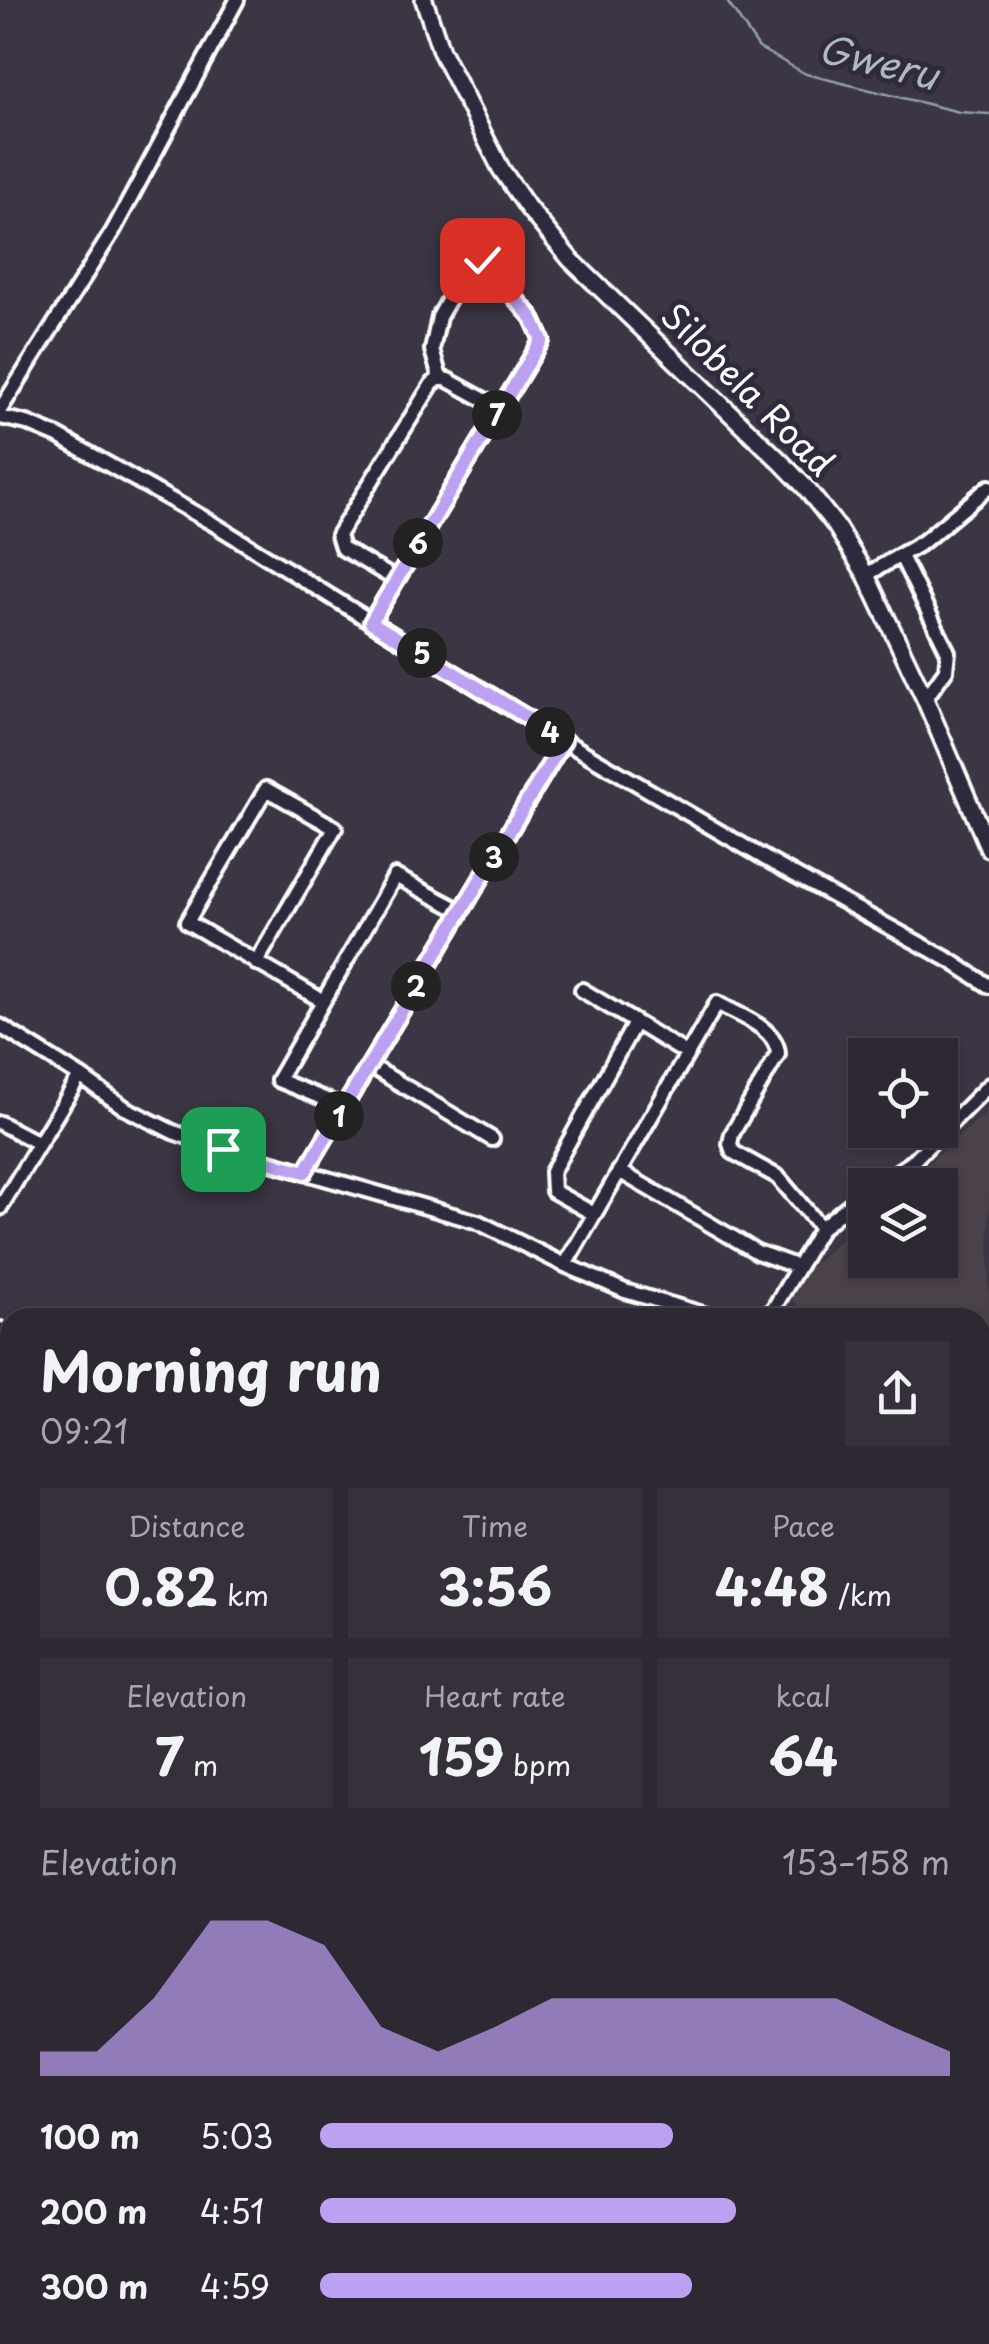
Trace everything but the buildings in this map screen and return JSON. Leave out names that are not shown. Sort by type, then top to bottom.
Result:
[{"type":"street","points":[[236,0],[113,231],[0,413],[58,436],[212,523],[564,740],[989,986]]},
{"type":"street","name":"Silobela Road","points":[[424,0],[441,52],[501,169],[528,208],[570,258],[806,488],[836,526],[866,575],[925,699],[989,848]]},
{"type":"street","points":[[371,622],[542,340],[532,318],[482,260],[470,262],[439,317],[432,350],[440,378]]},
{"type":"street","points":[[440,378],[501,409]]},
{"type":"street","points":[[395,580],[342,548],[338,534],[432,384],[440,378]]},
{"type":"street","points":[[866,575],[930,537],[989,487]]},
{"type":"street","points":[[901,556],[948,652],[946,670],[925,699]]},
{"type":"street","points":[[305,1172],[564,740]]},
{"type":"street","points":[[256,963],[336,828],[266,788],[187,922],[256,963],[322,1002]]},
{"type":"street","points":[[344,1106],[278,1080],[395,876],[462,911]]},
{"type":"street","points":[[582,990],[686,1053]]},
{"type":"street","points":[[565,1266],[716,1003],[770,1033],[777,1044],[778,1054],[732,1134],[733,1152],[778,1177],[820,1228]]},
{"type":"street","points":[[594,1214],[553,1191],[552,1172],[635,1023]]},
{"type":"street","points":[[0,1026],[126,1108],[173,1132],[478,1222],[565,1266],[625,1291],[683,1308]]},
{"type":"street","points":[[370,1065],[492,1138]]},
{"type":"street","points":[[0,1208],[80,1076]]},
{"type":"street","points":[[903,1168],[989,1085]]},
{"type":"street","points":[[0,1123],[38,1144]]},
{"type":"street","points":[[618,1172],[757,1252],[798,1267]]},
{"type":"street","points":[[774,1308],[820,1228],[848,1206]]},
{"type":"shaded area","points":[[989,1110],[989,1308],[800,1308],[784,1290],[848,1234],[848,1278],[958,1278],[958,1168],[923,1168],[946,1148],[958,1148],[958,1137]]},
{"type":"waterway","name":"Gweru","points":[[726,0],[759,48],[806,74],[959,112],[989,114]]},
{"type":"route","points":[[223,1149],[305,1172],[564,740],[371,622],[542,340],[532,318],[482,260]]}]
